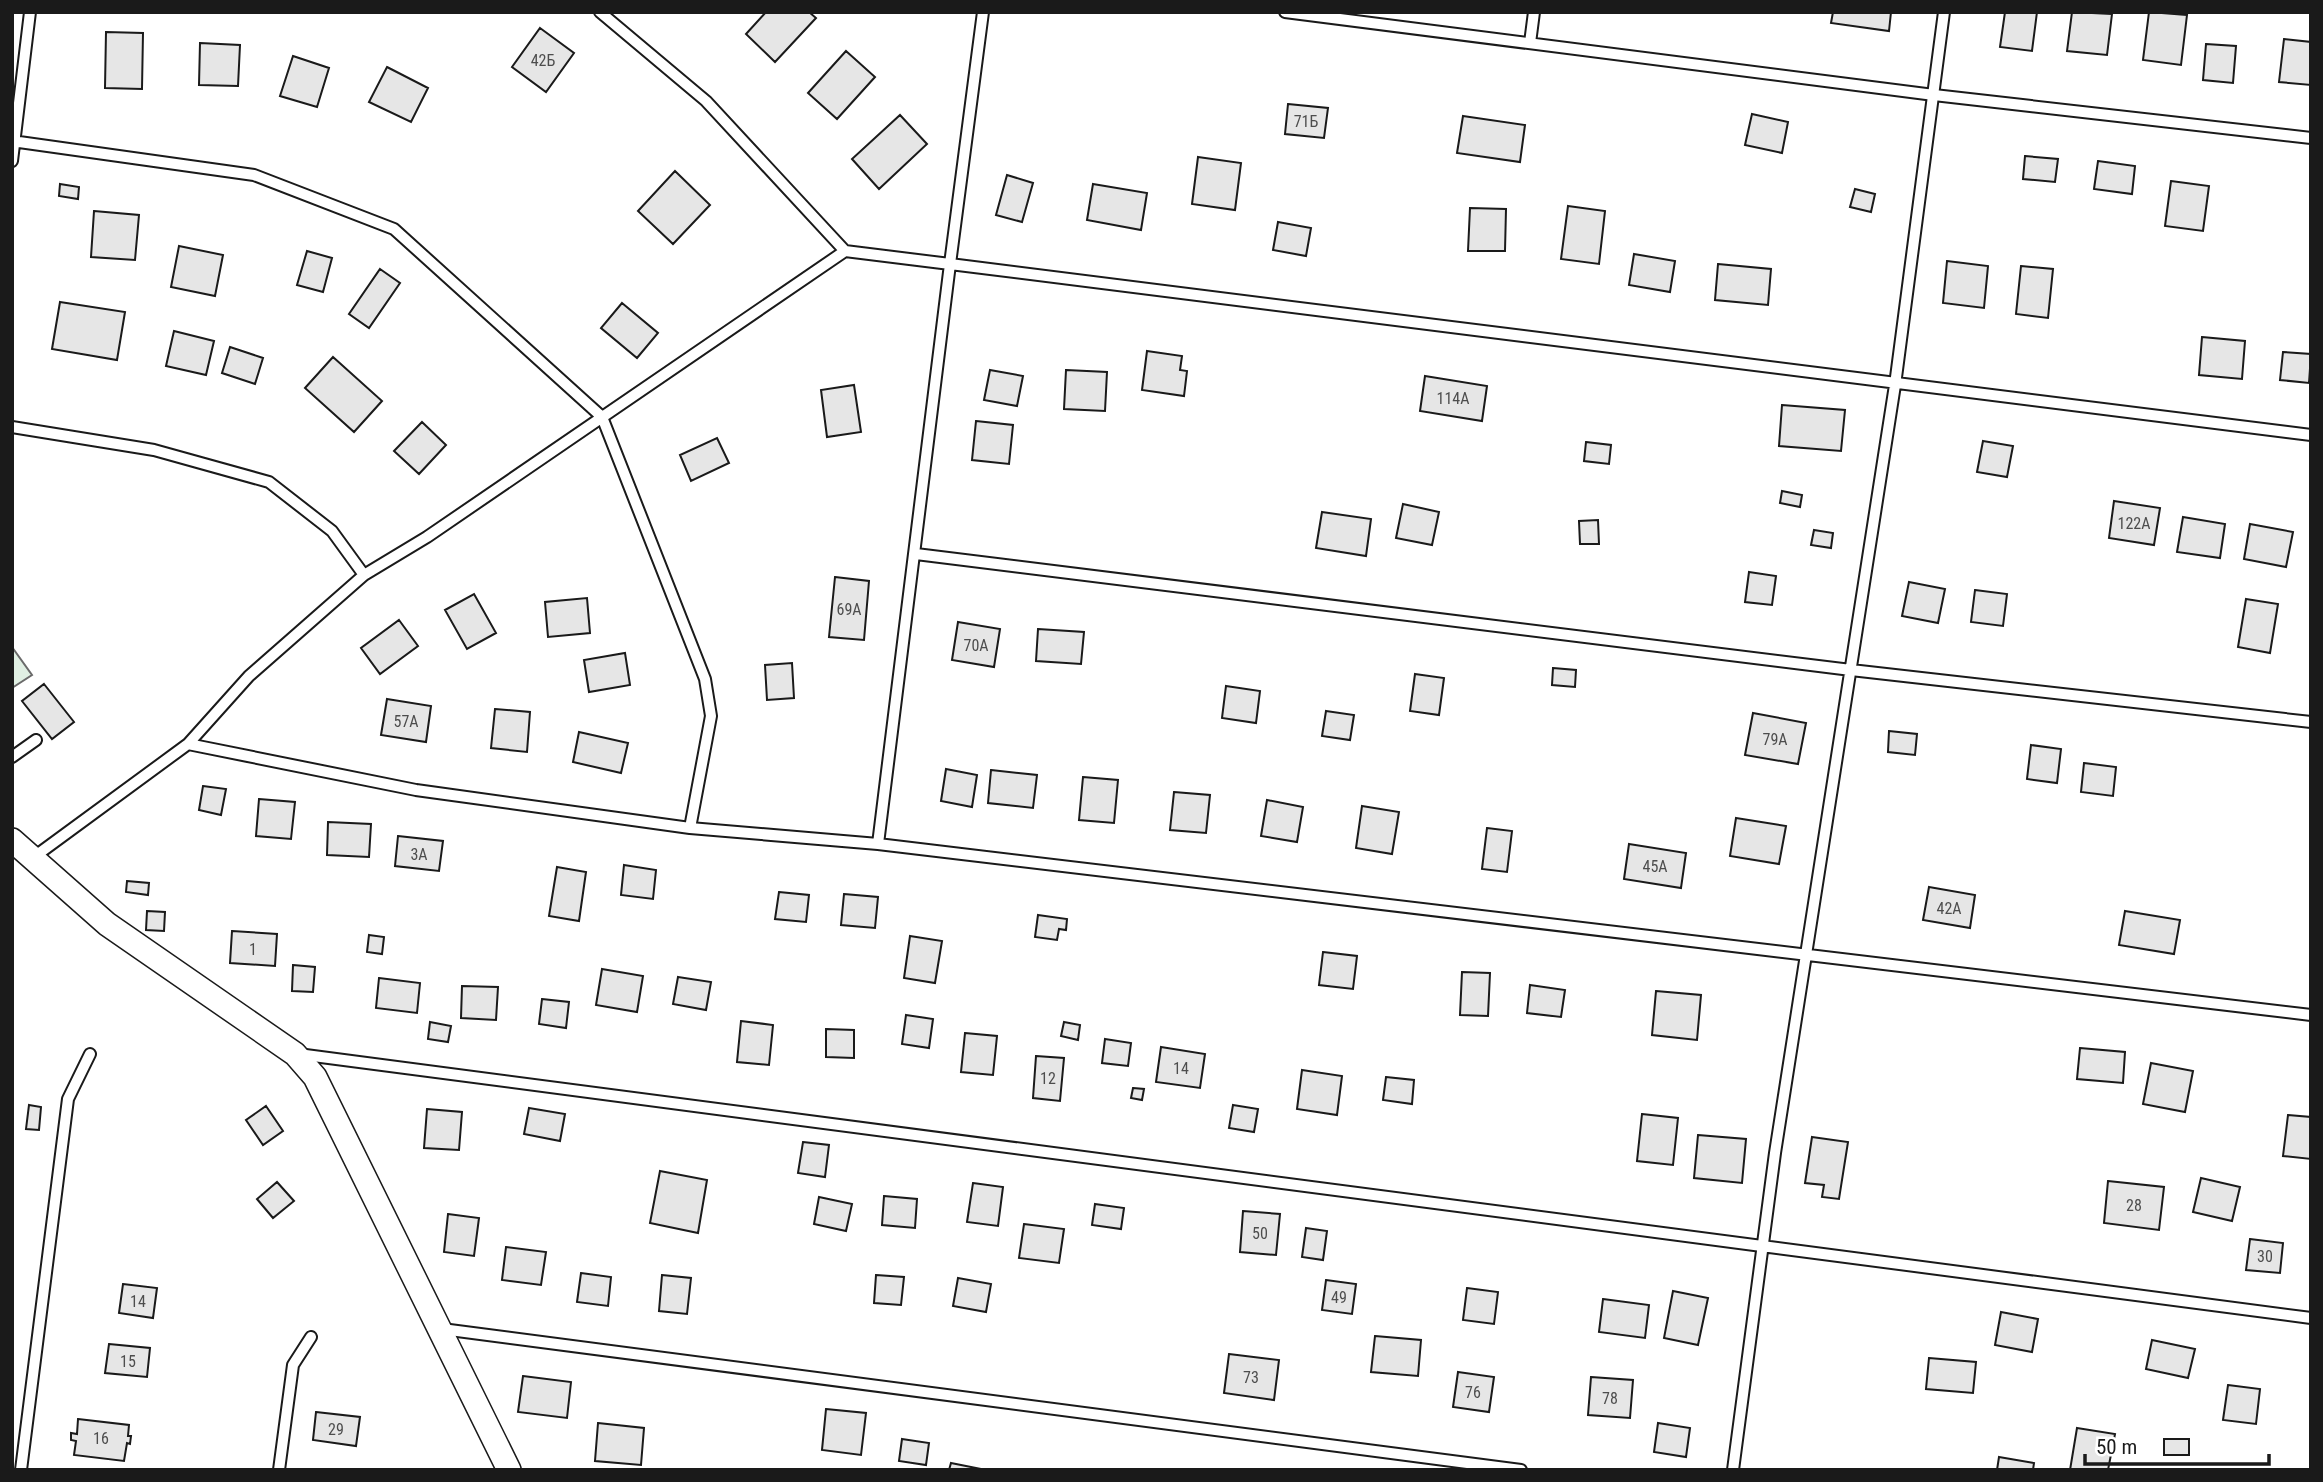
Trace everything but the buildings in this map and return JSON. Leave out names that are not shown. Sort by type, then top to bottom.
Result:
[{"type":"street","points":[[12,840],[107,923],[295,1054],[315,1077],[442,1329],[509,1470]]},
{"type":"lane","points":[[12,161],[30,12]]},
{"type":"lane","points":[[600,12],[706,101],[845,251],[2311,436]]},
{"type":"lane","points":[[878,844],[984,12]]},
{"type":"lane","points":[[1286,12],[1934,94],[2311,138]]},
{"type":"lane","points":[[1530,43],[1534,12]]},
{"type":"lane","points":[[1733,1470],[1805,956],[1895,385],[1944,12]]},
{"type":"lane","points":[[13,141],[254,176],[394,229],[602,417],[705,680],[711,716],[690,828]]},
{"type":"lane","points":[[34,857],[188,744],[249,676],[364,575],[427,537],[845,251]]},
{"type":"lane","points":[[12,427],[155,450],[269,482],[332,531],[364,575]]},
{"type":"lane","points":[[916,554],[1851,670],[2311,722]]},
{"type":"lane","points":[[12,757],[36,740]]},
{"type":"lane","points":[[188,744],[416,790],[690,828],[878,844],[2311,1015]]},
{"type":"lane","points":[[21,1470],[68,1099],[90,1054]]},
{"type":"lane","points":[[295,1054],[2311,1318]]},
{"type":"lane","points":[[442,1329],[1521,1470]]},
{"type":"lane","points":[[279,1470],[293,1365],[312,1338]]},
{"type":"green space","points":[[12,647],[32,675],[12,688]]}]
